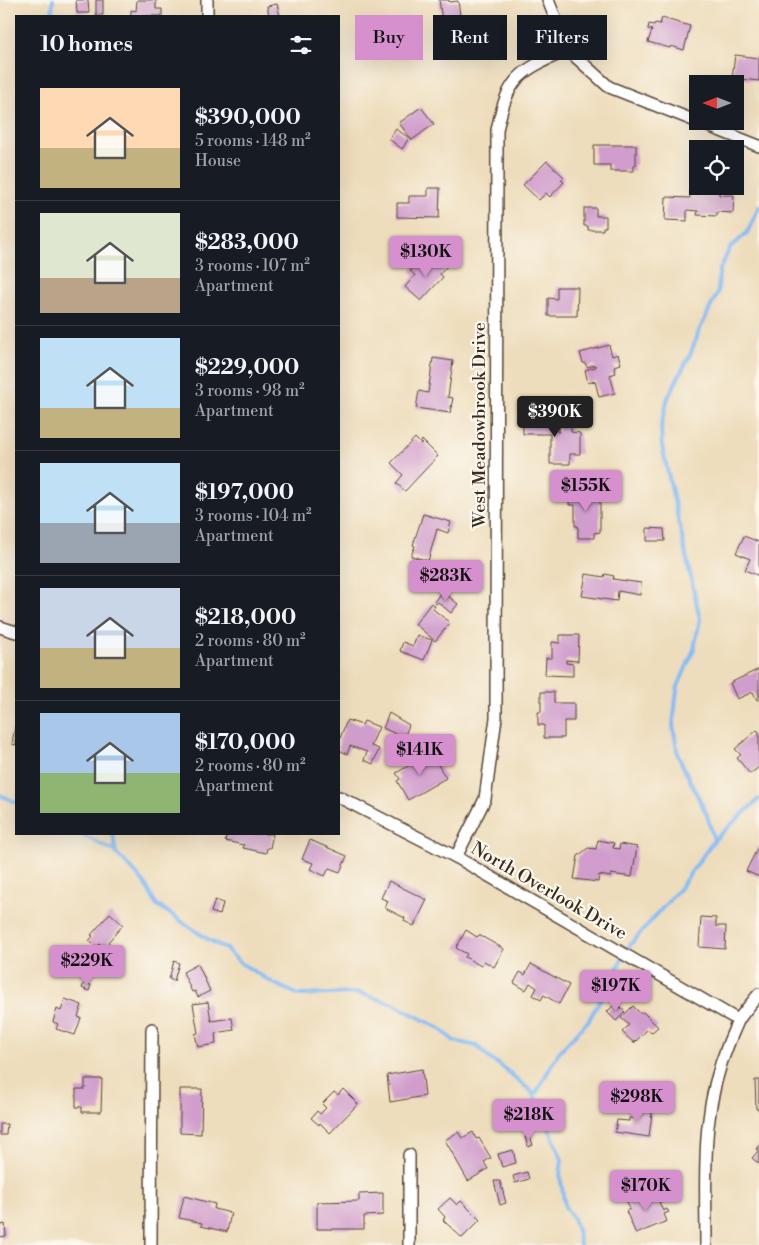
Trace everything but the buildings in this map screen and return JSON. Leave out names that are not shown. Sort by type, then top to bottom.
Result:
[{"type":"street","points":[[207,0],[207,15]]},
{"type":"street","points":[[548,0],[554,15]]},
{"type":"street","name":"West Meadowbrook Drive","points":[[456,857],[485,799],[496,718],[497,130],[502,104],[512,84],[533,65],[545,60]]},
{"type":"street","points":[[579,60],[609,88],[759,146]]},
{"type":"street","points":[[0,627],[15,632]]},
{"type":"street","name":"North Overlook Drive","points":[[340,797],[456,857],[738,1020]]},
{"type":"street","points":[[706,1245],[705,1147],[713,1092],[723,1058],[738,1020],[759,994]]},
{"type":"street","points":[[151,1245],[152,1029]]},
{"type":"street","points":[[409,1155],[409,1245]]},
{"type":"waterway","points":[[52,15],[53,0]]},
{"type":"waterway","points":[[714,840],[707,815],[678,756],[673,725],[677,689],[694,649],[700,619],[662,446],[661,426],[668,397],[690,355],[699,331],[718,292],[719,271],[730,248],[747,233],[759,207]]},
{"type":"waterway","points":[[0,795],[15,802]]},
{"type":"waterway","points":[[535,1095],[559,1052],[589,1020],[630,945],[680,888],[714,840],[759,799]]},
{"type":"waterway","points":[[82,835],[115,851]]},
{"type":"waterway","points":[[113,835],[116,853],[145,884],[156,904],[209,940],[226,949],[242,964],[273,983],[299,995],[359,993],[393,1004],[439,1028],[454,1041],[477,1046],[490,1059],[531,1091],[540,1106],[562,1160],[560,1175],[565,1207],[573,1218],[580,1245]]}]
